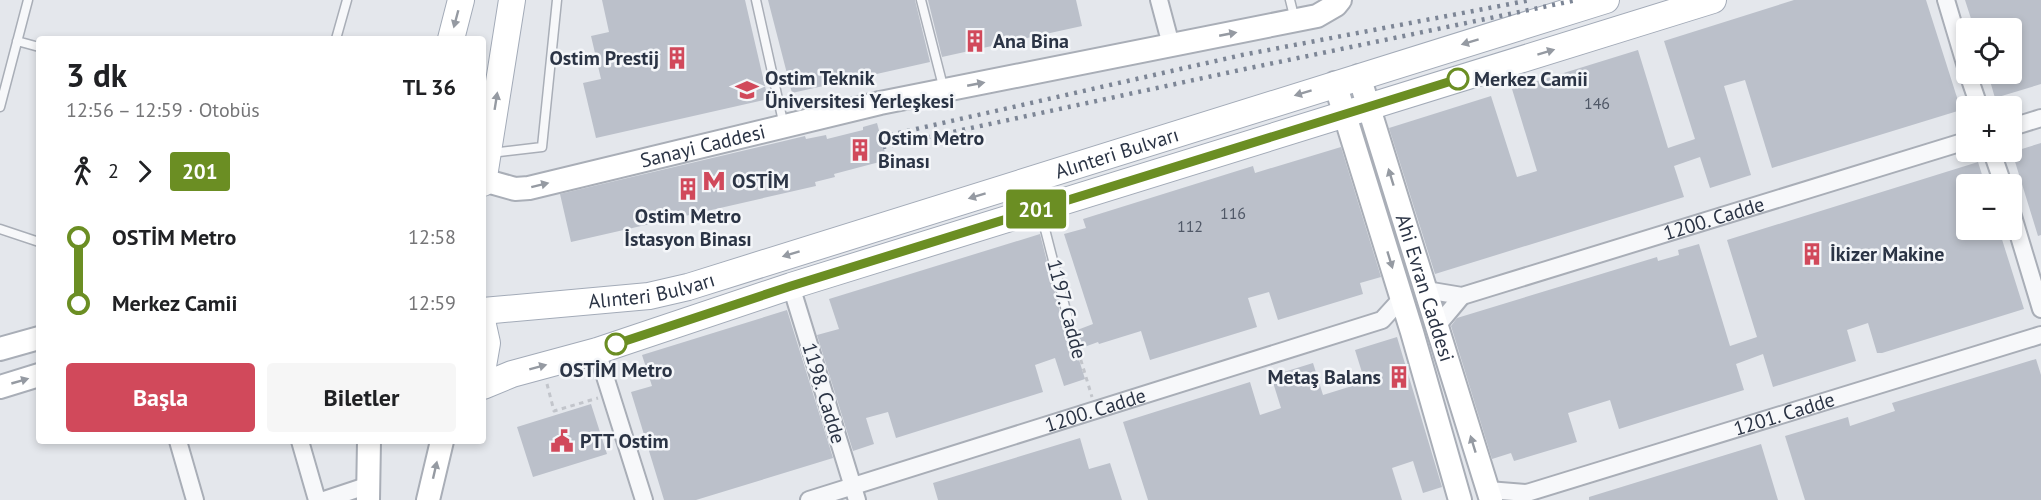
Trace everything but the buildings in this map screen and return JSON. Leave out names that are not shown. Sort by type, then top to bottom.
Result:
[{"type":"main road","points":[[452,36],[461,0]]},
{"type":"main road","points":[[486,165],[512,0]]},
{"type":"main road","name":"Sanayi Caddesi","points":[[486,182],[515,189],[529,188],[944,91],[1171,45],[1292,10],[1317,16],[1336,5],[1340,0]]},
{"type":"main road","name":"Alınteri Bulvarı","points":[[486,311],[649,296],[688,286],[1606,0]]},
{"type":"main road","name":"Alınteri Bulvarı","points":[[486,385],[512,374],[597,351],[791,286],[1713,0]]},
{"type":"main road","name":"Ahi Evran Caddesi","points":[[1347,80],[1426,290],[1489,495]]},
{"type":"main road","name":"Ahi Evran Caddesi","points":[[1357,110],[1402,298],[1460,500]]},
{"type":"main road","name":"1200. Cadde","points":[[1402,298],[1426,290]]},
{"type":"main road","points":[[1412,332],[1437,326]]},
{"type":"main road","points":[[0,349],[36,339]]},
{"type":"main road","points":[[0,387],[36,376]]},
{"type":"main road","points":[[368,493],[369,444]]},
{"type":"main road","points":[[429,500],[441,444]]},
{"type":"main road","name":"1201. Cadde","points":[[1460,500],[1489,495]]},
{"type":"street","points":[[1160,0],[1171,45]]},
{"type":"street","points":[[1946,0],[1956,34]]},
{"type":"street","points":[[2022,124],[2041,118]]},
{"type":"street","name":"1200. Cadde","points":[[1426,290],[1462,296],[1956,144]]},
{"type":"street","points":[[2020,240],[2041,309]]},
{"type":"street","name":"1198. Cadde","points":[[791,286],[855,493]]},
{"type":"street","points":[[1437,326],[1462,296]]},
{"type":"street","name":"1200. Cadde","points":[[809,500],[855,493],[1096,410],[1382,320],[1402,298]]},
{"type":"street","points":[[1382,320],[1412,332]]},
{"type":"street","name":"1201. Cadde","points":[[1489,495],[1523,496],[2041,335]]},
{"type":"street","points":[[597,351],[644,500]]},
{"type":"street","points":[[179,444],[195,500]]},
{"type":"street","points":[[301,444],[317,500]]},
{"type":"street","points":[[324,500],[368,493]]},
{"type":"lane","points":[[0,106],[28,0]]},
{"type":"lane","points":[[337,36],[347,0]]},
{"type":"lane","points":[[488,154],[542,147],[557,0]]},
{"type":"lane","points":[[756,0],[784,127]]},
{"type":"lane","points":[[921,0],[944,91]]},
{"type":"lane","points":[[17,41],[36,46]]},
{"type":"lane","name":"1197. Cadde","points":[[1040,208],[1070,326]]},
{"type":"lane","points":[[0,230],[36,241]]},
{"type":"path","name":"1197. Cadde","points":[[1070,326],[1096,410]]},
{"type":"path","points":[[542,366],[554,411],[611,394]]},
{"type":"green space","points":[[1370,145],[1407,270],[1399,273],[1363,147]]},
{"type":"railway","points":[[881,137],[1242,55],[1531,0]]},
{"type":"railway","points":[[883,147],[1577,0]]},
{"type":"bus line","name":"201","points":[[616,344],[791,286],[1458,79]]},
{"type":"place","name":"Ana Bina","points":[[975,41]]},
{"type":"place","name":"Ostim Prestij","points":[[677,58]]},
{"type":"place","name":"Merkez Camii","points":[[1458,79]]},
{"type":"place","name":"Ostim Teknik Üniversitesi Yerleşkesi","points":[[747,90]]},
{"type":"place","name":"Ostim Metro Binası","points":[[860,150]]},
{"type":"place","name":"OSTİM","points":[[714,181]]},
{"type":"place","name":"Ostim Metro İstasyon Binası","points":[[688,189]]},
{"type":"place","name":"İkizer Makine","points":[[1812,254]]},
{"type":"place","name":"OSTİM Metro","points":[[616,344]]},
{"type":"place","name":"Metaş Balans","points":[[1399,377]]},
{"type":"place","name":"PTT Ostim","points":[[562,441]]}]
